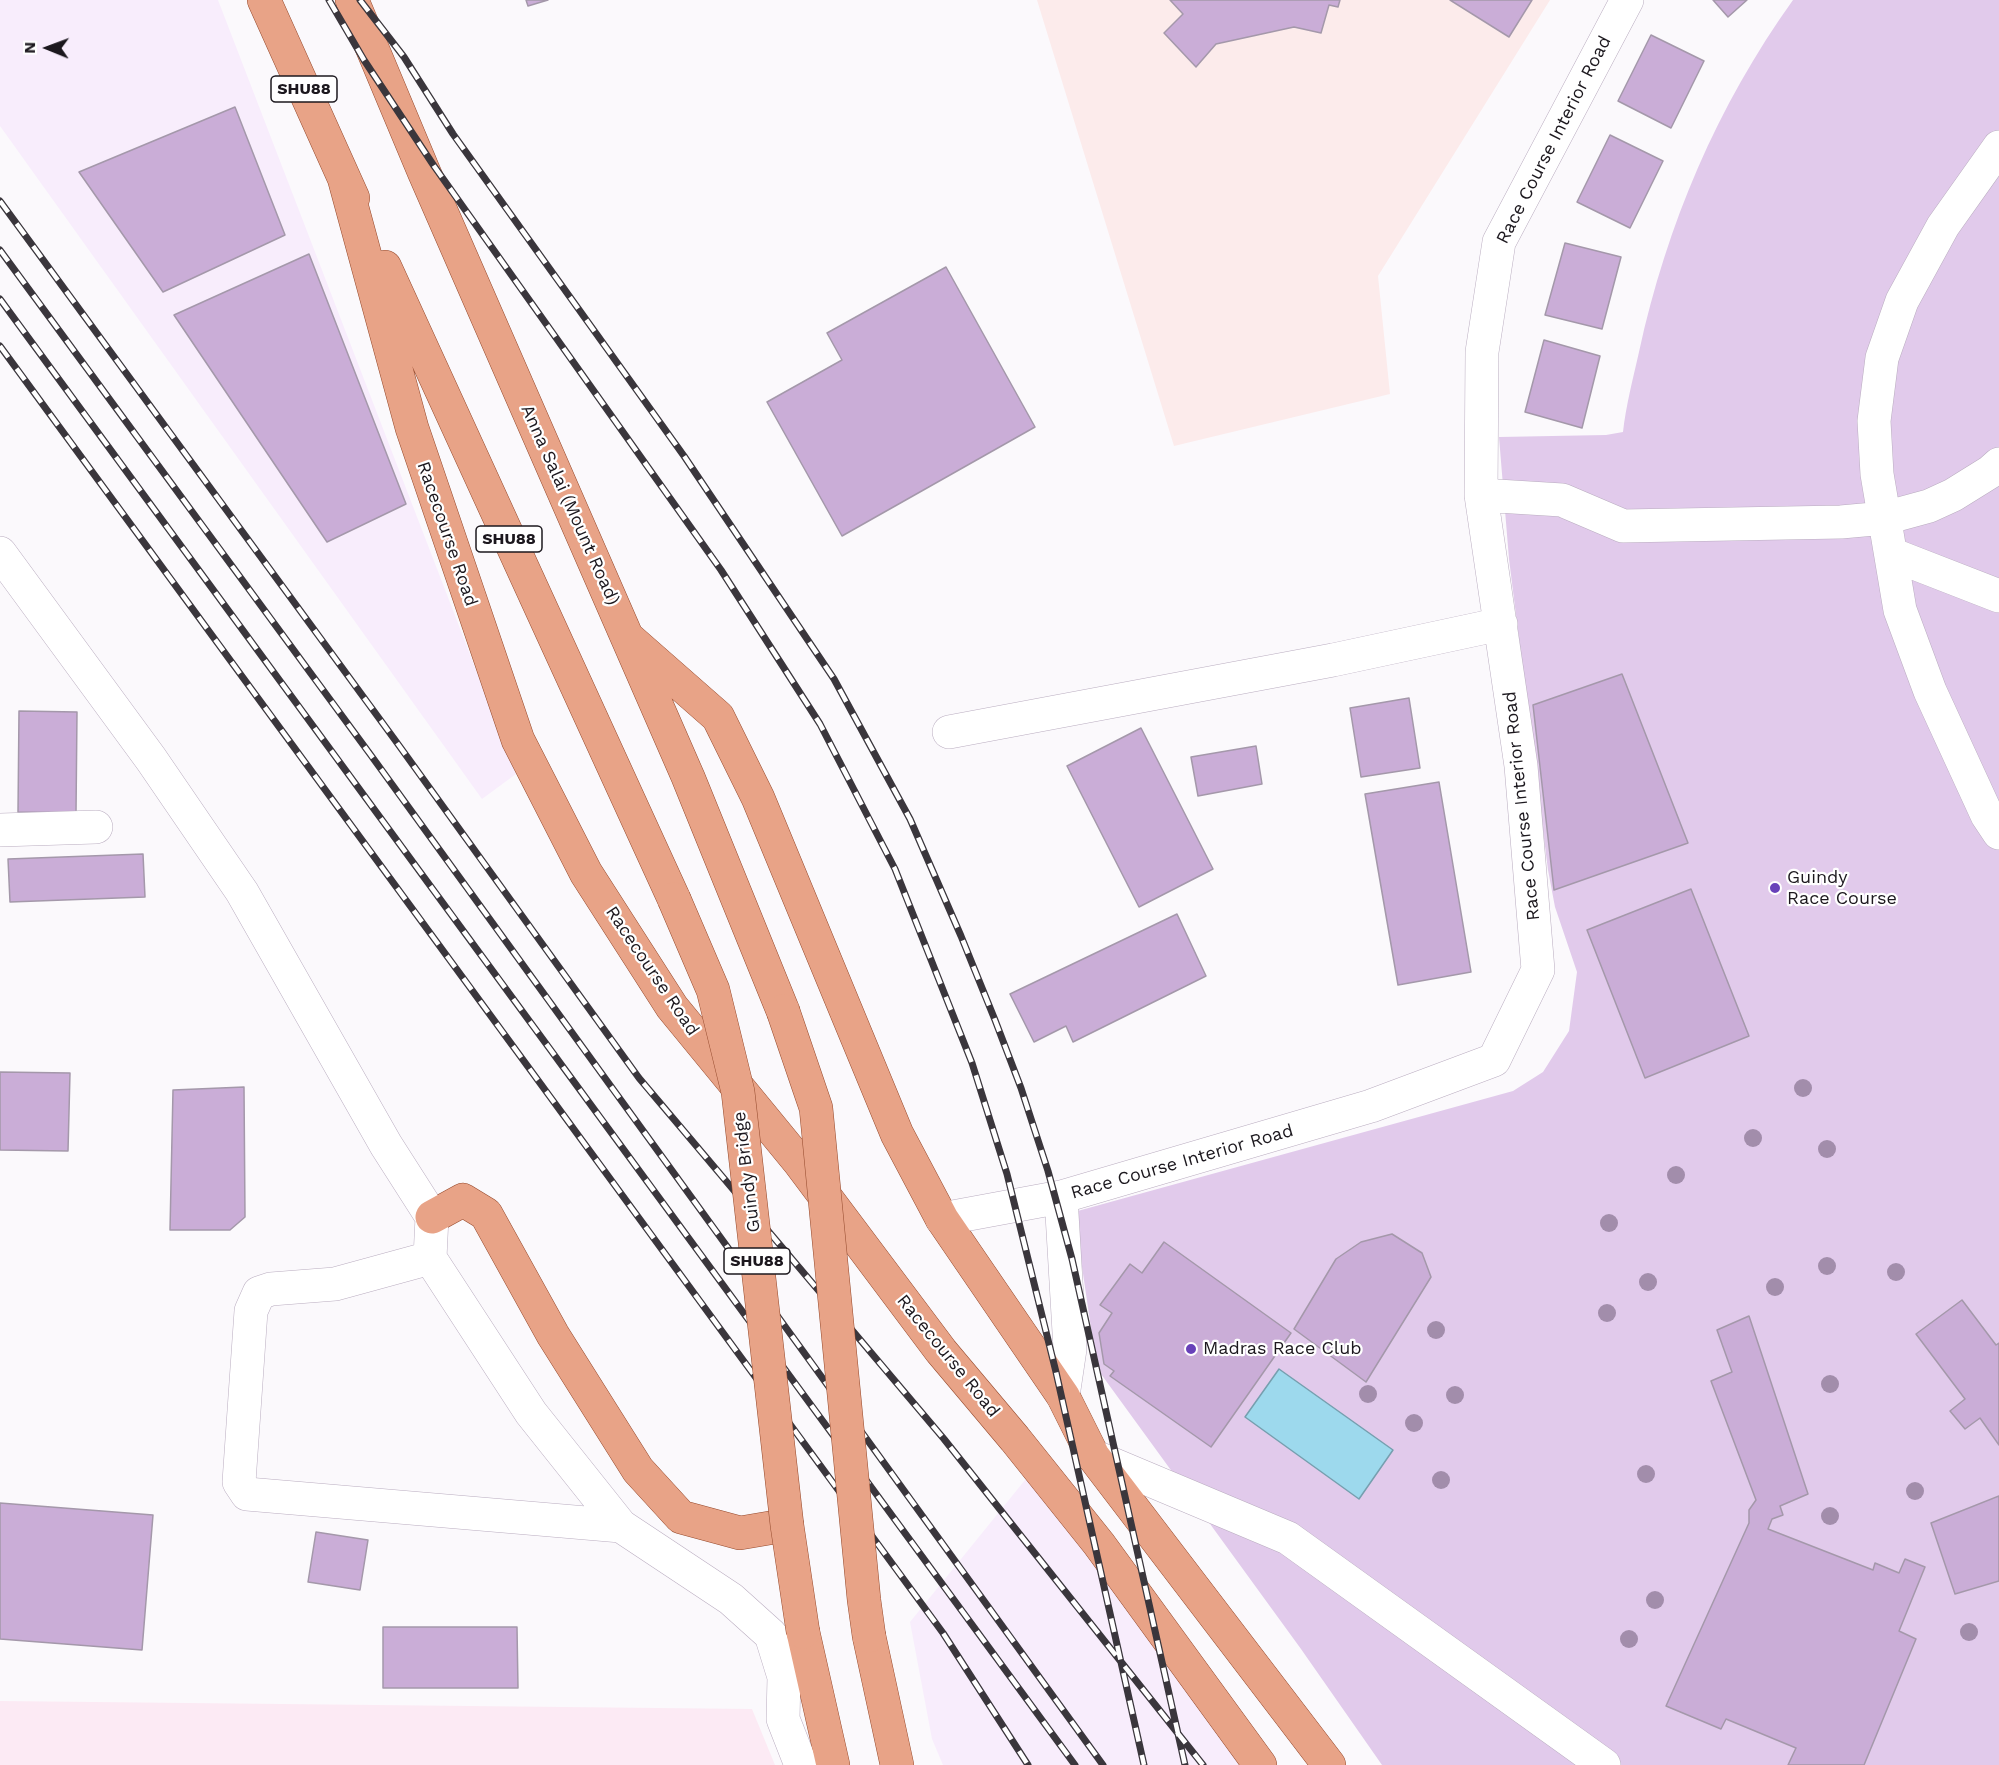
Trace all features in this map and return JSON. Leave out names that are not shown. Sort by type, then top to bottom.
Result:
[{"type":"main road","name":"SHU88","points":[[264,0],[344,178]]},
{"type":"main road","name":"Anna Salai (Mount Road)","points":[[352,0],[424,172],[688,777],[783,1011],[816,1108],[862,1588],[869,1636],[897,1765]]},
{"type":"main road","name":"Guindy Bridge","points":[[344,178],[674,899],[713,990],[738,1092],[787,1525],[803,1632],[833,1765]]},
{"type":"main road","name":"Racecourse Road","points":[[344,178],[412,428],[518,740],[586,873],[672,1007],[800,1163],[940,1351],[1015,1439],[1099,1545],[1260,1765]]},
{"type":"main road","points":[[628,638],[718,717],[758,798],[897,1134],[942,1219],[1063,1396],[1093,1456],[1329,1765]]},
{"type":"main road","points":[[432,1217],[463,1200],[486,1214],[553,1335],[638,1470],[681,1517],[740,1533],[787,1525]]},
{"type":"street","name":"Race Course Interior Road","points":[[942,1219],[1061,1197],[1371,1106],[1494,1060],[1539,970],[1521,766],[1481,495],[1482,352],[1499,242],[1627,0]]},
{"type":"street","points":[[1999,147],[1942,226],[1902,301],[1882,358],[1874,421],[1877,474],[1900,610],[1930,691],[1987,815],[1999,833]]},
{"type":"street","points":[[1481,495],[1562,500],[1623,525],[1841,522],[1885,518],[1929,506],[1953,495],[1999,464]]},
{"type":"street","points":[[0,553],[151,759],[242,892],[386,1145],[432,1217],[430,1258],[531,1413],[621,1526],[731,1599],[771,1635],[784,1677],[783,1719],[801,1765]]},
{"type":"street","points":[[1891,554],[1999,596]]},
{"type":"street","points":[[949,732],[1334,660],[1501,624]]},
{"type":"street","points":[[0,830],[96,827]]},
{"type":"street","points":[[1061,1197],[1070,1349],[1063,1396]]},
{"type":"street","points":[[430,1258],[335,1284],[271,1289],[259,1293],[251,1311],[239,1482],[248,1494],[621,1526]]},
{"type":"street","points":[[1093,1456],[1288,1538],[1604,1765]]},
{"type":"shaded area","points":[[0,0],[218,0],[516,774],[482,799],[0,126]]},
{"type":"shaded area","points":[[1037,0],[1550,0],[1378,276],[1390,394],[1174,446]]},
{"type":"shaded area","name":"Guindy Race Course","points":[[1793,0],[1999,0],[1999,1765],[1382,1765],[1301,1649],[1101,1374],[1092,1335],[1074,1212],[1513,1091],[1543,1072],[1569,1031],[1577,972],[1555,907],[1548,870],[1509,559],[1499,437],[1606,435],[1623,432],[1651,304],[1680,212],[1718,124],[1766,40]]},
{"type":"shaded area","points":[[1042,1459],[1246,1765],[943,1765],[932,1739],[910,1622]]},
{"type":"shaded area","points":[[0,1701],[752,1709],[775,1765],[0,1765]]},
{"type":"water","points":[[1279,1369],[1393,1450],[1359,1499],[1245,1417]]},
{"type":"building","points":[[526,0],[548,0],[528,6]]},
{"type":"building","points":[[1170,0],[1340,0],[1338,7],[1329,5],[1321,33],[1294,27],[1216,44],[1196,67],[1164,33],[1183,14]]},
{"type":"building","points":[[1450,0],[1532,0],[1509,37]]},
{"type":"building","points":[[1713,0],[1747,0],[1728,17]]},
{"type":"building","points":[[1651,35],[1704,61],[1671,128],[1618,101]]},
{"type":"building","points":[[235,107],[285,235],[163,292],[79,172]]},
{"type":"building","points":[[1610,135],[1663,161],[1630,228],[1577,202]]},
{"type":"building","points":[[1565,243],[1621,257],[1602,329],[1545,315]]},
{"type":"building","points":[[309,254],[406,504],[327,542],[174,315]]},
{"type":"building","points":[[946,267],[1035,427],[842,536],[767,402],[842,360],[827,333]]},
{"type":"building","points":[[1544,340],[1600,356],[1582,428],[1525,412]]},
{"type":"building","points":[[1622,674],[1688,843],[1554,890],[1533,705]]},
{"type":"building","points":[[1409,698],[1420,768],[1361,777],[1350,708]]},
{"type":"building","points":[[19,711],[77,712],[76,813],[18,812]]},
{"type":"building","points":[[1141,728],[1213,869],[1139,907],[1067,766]]},
{"type":"building","points":[[1256,746],[1262,784],[1198,796],[1191,757]]},
{"type":"building","points":[[1439,782],[1471,972],[1398,985],[1365,794]]},
{"type":"building","points":[[143,854],[145,897],[10,902],[8,859]]},
{"type":"building","points":[[1691,889],[1749,1036],[1645,1078],[1587,930]]},
{"type":"building","points":[[1177,914],[1206,976],[1073,1042],[1066,1026],[1034,1042],[1010,994]]},
{"type":"building","points":[[0,1072],[70,1073],[68,1151],[0,1150]]},
{"type":"building","points":[[244,1087],[245,1217],[230,1230],[170,1230],[173,1090]]},
{"type":"building","points":[[1392,1234],[1422,1253],[1431,1277],[1366,1382],[1294,1329],[1336,1259],[1361,1242]]},
{"type":"building","name":"Madras Race Club","points":[[1164,1242],[1291,1333],[1211,1447],[1110,1376],[1114,1371],[1104,1364],[1099,1333],[1112,1313],[1100,1305],[1130,1264],[1142,1273]]},
{"type":"building","points":[[1962,1300],[1996,1345],[1999,1343],[1999,1445],[1980,1418],[1965,1429],[1950,1411],[1965,1399],[1916,1334]]},
{"type":"building","points":[[1749,1316],[1808,1494],[1780,1506],[1783,1515],[1772,1519],[1768,1529],[1873,1570],[1875,1563],[1899,1573],[1905,1559],[1925,1567],[1899,1631],[1916,1639],[1864,1765],[1788,1765],[1796,1748],[1726,1719],[1721,1729],[1666,1706],[1749,1523],[1749,1510],[1756,1500],[1711,1381],[1732,1372],[1717,1330]]},
{"type":"building","points":[[1999,1496],[1999,1581],[1955,1594],[1931,1523]]},
{"type":"building","points":[[0,1503],[153,1515],[142,1650],[0,1639]]},
{"type":"building","points":[[316,1532],[368,1540],[360,1590],[308,1582]]},
{"type":"building","points":[[383,1627],[517,1627],[518,1688],[383,1688]]},
{"type":"railway","points":[[329,0],[364,60],[434,166],[721,570],[820,724],[895,869],[972,1063],[1007,1174],[1056,1372],[1144,1765]]},
{"type":"railway","points":[[360,0],[404,57],[453,134],[684,456],[834,679],[910,819],[995,1020],[1021,1088],[1048,1171],[1072,1259],[1185,1765]]},
{"type":"railway","points":[[0,201],[395,740],[639,1078],[944,1439],[1203,1765]]},
{"type":"railway","points":[[0,250],[370,754],[1103,1765]]},
{"type":"railway","points":[[0,299],[1075,1765]]},
{"type":"railway","points":[[0,346],[943,1633],[1028,1765]]},
{"type":"place","name":"Guindy Race Course","points":[[1775,888]]},
{"type":"place","name":"Madras Race Club","points":[[1191,1349]]}]
